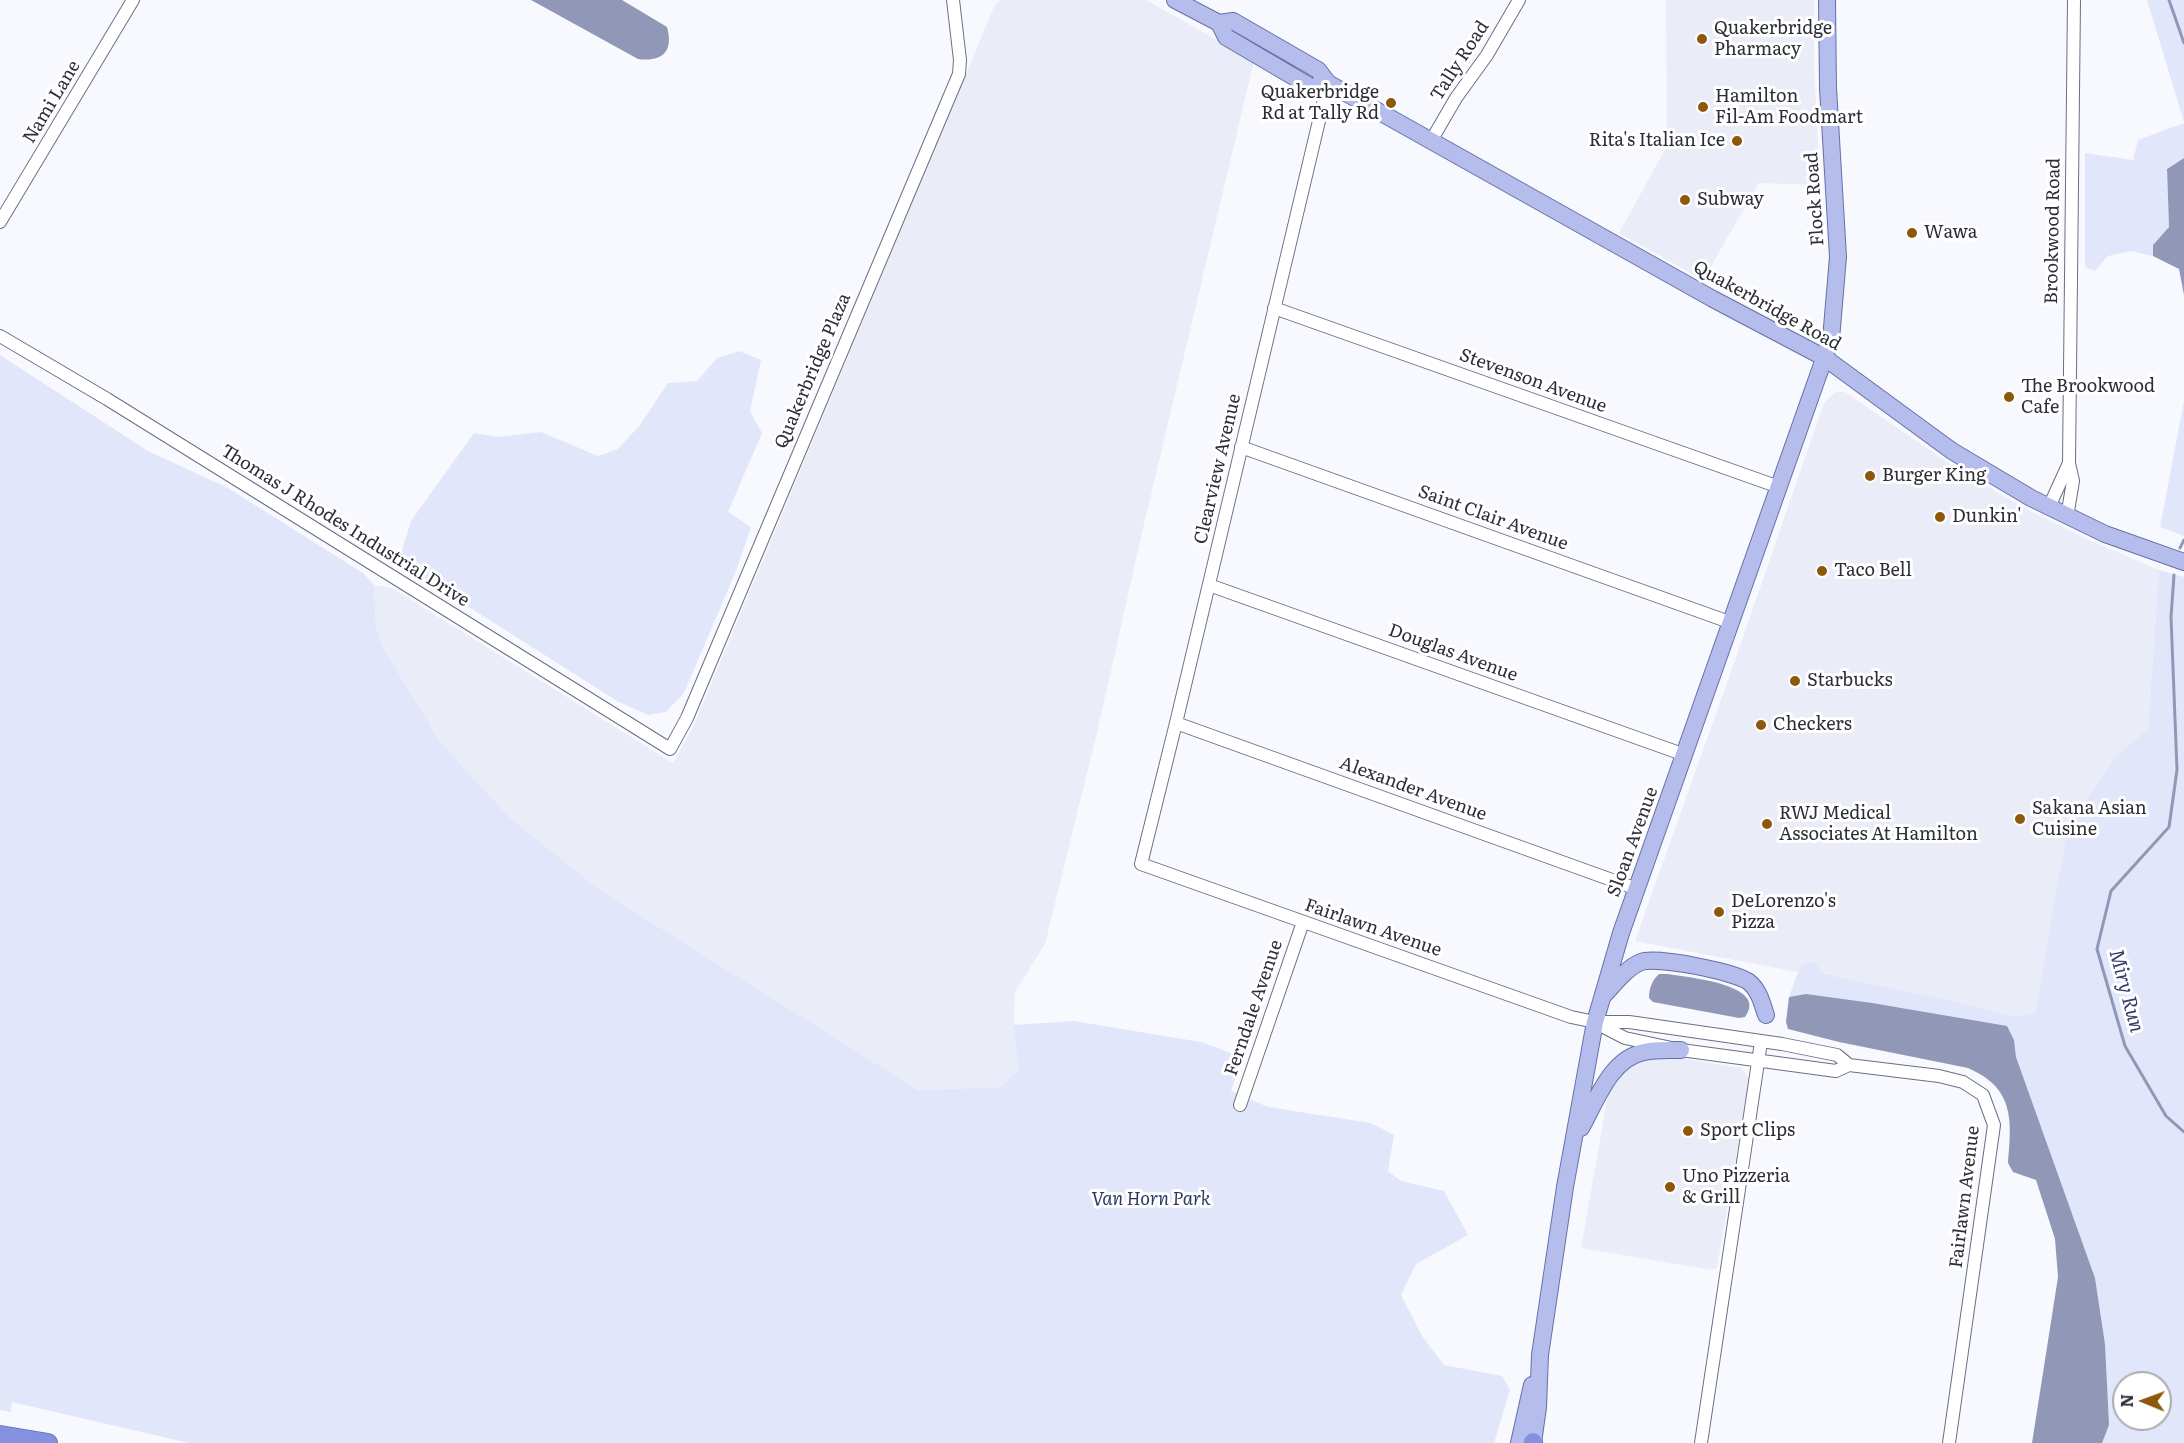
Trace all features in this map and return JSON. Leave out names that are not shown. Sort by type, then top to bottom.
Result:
[{"type":"highway","points":[[0,1435],[48,1443]]},
{"type":"main road","name":"Quakerbridge Road","points":[[1175,0],[1219,23],[1233,21],[1318,70],[1328,83],[1713,299],[1825,358],[1952,451],[1996,479],[2067,517],[2112,537],[2184,562]]},
{"type":"main road","name":"Flock Road","points":[[1825,358],[1831,339],[1838,257],[1828,88],[1827,0]]},
{"type":"main road","name":"Sloan Avenue","points":[[1529,1443],[1538,1407],[1540,1355],[1559,1226],[1601,998],[1637,889],[1825,358]]},
{"type":"main road","points":[[1601,998],[1636,964],[1645,960],[1659,960],[1722,972],[1744,979],[1758,993],[1766,1015]]},
{"type":"main road","points":[[1574,1140],[1613,1071],[1622,1061],[1646,1051],[1681,1050]]},
{"type":"street","name":"Nami Lane","points":[[0,222],[133,0]]},
{"type":"street","name":"Quakerbridge Plaza","points":[[670,750],[692,708],[959,74],[960,60],[953,0]]},
{"type":"street","name":"Tally Road","points":[[1431,141],[1456,98],[1487,55],[1519,0]]},
{"type":"street","name":"Brookwood Road","points":[[2067,517],[2073,481],[2069,463],[2074,0]]},
{"type":"street","name":"Clearview Avenue","points":[[1141,864],[1328,83]]},
{"type":"street","name":"Stevenson Avenue","points":[[1274,308],[1779,487]]},
{"type":"street","name":"Thomas J Rhodes Industrial Drive","points":[[0,336],[107,399],[670,750]]},
{"type":"street","name":"Saint Clair Avenue","points":[[1241,447],[1732,623]]},
{"type":"street","name":"Brookwood Road","points":[[2049,507],[2069,463]]},
{"type":"street","name":"Douglas Avenue","points":[[1209,585],[1685,755]]},
{"type":"street","name":"Alexander Avenue","points":[[1176,723],[1637,889]]},
{"type":"street","name":"Fairlawn Avenue","points":[[1141,864],[1563,1014],[1595,1022],[1625,1038],[1681,1050],[1758,1062],[1836,1071],[1849,1065],[1939,1076],[1963,1082],[1983,1095],[1994,1125],[1949,1443]]},
{"type":"street","name":"Ferndale Avenue","points":[[1240,1105],[1303,922]]},
{"type":"street","name":"Fairlawn Avenue","points":[[1595,1022],[1629,1022],[1782,1044],[1837,1055],[1849,1065]]},
{"type":"street","points":[[1701,1443],[1761,1042]]},
{"type":"shaded area","points":[[531,0],[622,0],[667,27],[669,43],[667,49],[660,57],[638,59]]},
{"type":"shaded area","points":[[1000,0],[1146,0],[1254,61],[1099,724],[1045,944],[1015,992],[1014,1025],[1018,1070],[1000,1087],[918,1090],[597,888],[508,816],[441,743],[382,646],[376,629],[374,585],[392,588],[673,763],[694,725],[994,7]]},
{"type":"shaded area","points":[[1666,0],[1814,0],[1814,64],[1820,185],[1759,183],[1703,280],[1619,233],[1667,146]]},
{"type":"shaded area","points":[[2184,158],[2184,295],[2179,269],[2153,256],[2153,245],[2169,227],[2167,169]]},
{"type":"shaded area","points":[[1836,392],[1845,392],[1959,470],[2028,510],[2159,570],[2148,729],[2117,755],[2036,1013],[2016,1017],[1959,1002],[1838,977],[1801,964],[1797,972],[1635,941],[1824,403]]},
{"type":"shaded area","points":[[1659,974],[1722,984],[1746,997],[1750,1006],[1745,1017],[1739,1018],[1653,1002],[1649,998],[1650,991]]},
{"type":"shaded area","points":[[1806,994],[2007,1026],[2014,1040],[2016,1057],[2095,1278],[2105,1344],[2109,1425],[2102,1443],[2032,1443],[2058,1277],[2055,1239],[2036,1180],[2013,1172],[2008,1163],[2009,1119],[2002,1095],[1983,1076],[1968,1068],[1839,1042],[1788,1029],[1786,1022],[1789,997]]},
{"type":"shaded area","points":[[1663,1055],[1740,1068],[1747,1074],[1749,1080],[1717,1268],[1711,1270],[1581,1248],[1608,1094],[1623,1066]]},
{"type":"green space","points":[[2147,0],[2184,0],[2184,122]]},
{"type":"green space","points":[[2184,123],[2184,158],[2167,169],[2169,227],[2153,245],[2153,256],[2131,251],[2108,256],[2095,271],[2085,267],[2085,153],[2133,160],[2138,140]]},
{"type":"green space","points":[[739,351],[761,360],[750,411],[762,433],[728,512],[751,527],[736,571],[684,693],[666,712],[648,715],[617,701],[409,569],[401,553],[411,521],[474,433],[497,437],[541,432],[598,456],[618,449],[640,425],[668,383],[697,381],[717,358]]},
{"type":"green space","name":"Van Horn Park","points":[[0,355],[148,451],[228,488],[363,573],[374,585],[376,629],[382,646],[441,743],[508,816],[597,888],[918,1090],[1000,1087],[1018,1070],[1014,1025],[1074,1021],[1201,1042],[1242,1057],[1231,1091],[1268,1107],[1371,1123],[1394,1135],[1388,1171],[1401,1181],[1444,1191],[1468,1235],[1416,1264],[1401,1295],[1422,1336],[1444,1365],[1502,1376],[1510,1390],[1494,1443],[189,1443],[12,1402],[11,1412],[0,1410]]},
{"type":"green space","points":[[2184,401],[2184,536],[2160,527]]},
{"type":"green space","points":[[2159,570],[2184,577],[2184,1443],[2102,1443],[2107,1384],[2105,1344],[2095,1278],[2016,1057],[2014,1040],[1806,994],[1789,997],[1801,964],[1814,962],[1822,972],[1838,977],[1959,1002],[2016,1017],[2036,1013],[2069,825],[2117,755],[2148,729]]},
{"type":"waterway","name":"Miry Run","points":[[2169,0],[2184,43]]},
{"type":"waterway","name":"Miry Run","points":[[2180,548],[2184,540]]},
{"type":"waterway","name":"Miry Run","points":[[2174,575],[2171,617],[2177,770],[2169,827],[2111,891],[2097,949],[2125,1046],[2166,1116],[2184,1132]]},
{"type":"place","name":"Quakerbridge Pharmacy","points":[[1702,39]]},
{"type":"place","name":"Quakerbridge Rd at Tally Rd","points":[[1391,103]]},
{"type":"place","name":"Hamilton Fil-Am Foodmart","points":[[1703,107]]},
{"type":"place","name":"Rita's Italian Ice","points":[[1737,141]]},
{"type":"place","name":"Subway","points":[[1685,200]]},
{"type":"place","name":"Wawa","points":[[1912,233]]},
{"type":"place","name":"The Brookwood Cafe","points":[[2009,397]]},
{"type":"place","name":"Burger King","points":[[1870,476]]},
{"type":"place","name":"Dunkin'","points":[[1940,517]]},
{"type":"place","name":"Taco Bell","points":[[1822,571]]},
{"type":"place","name":"Starbucks","points":[[1795,681]]},
{"type":"place","name":"Checkers","points":[[1761,725]]},
{"type":"place","name":"Sakana Asian Cuisine","points":[[2020,819]]},
{"type":"place","name":"RWJ Medical Associates At Hamilton","points":[[1767,824]]},
{"type":"place","name":"DeLorenzo's Pizza","points":[[1719,912]]},
{"type":"place","name":"Sport Clips","points":[[1688,1131]]},
{"type":"place","name":"Uno Pizzeria & Grill","points":[[1670,1187]]}]
